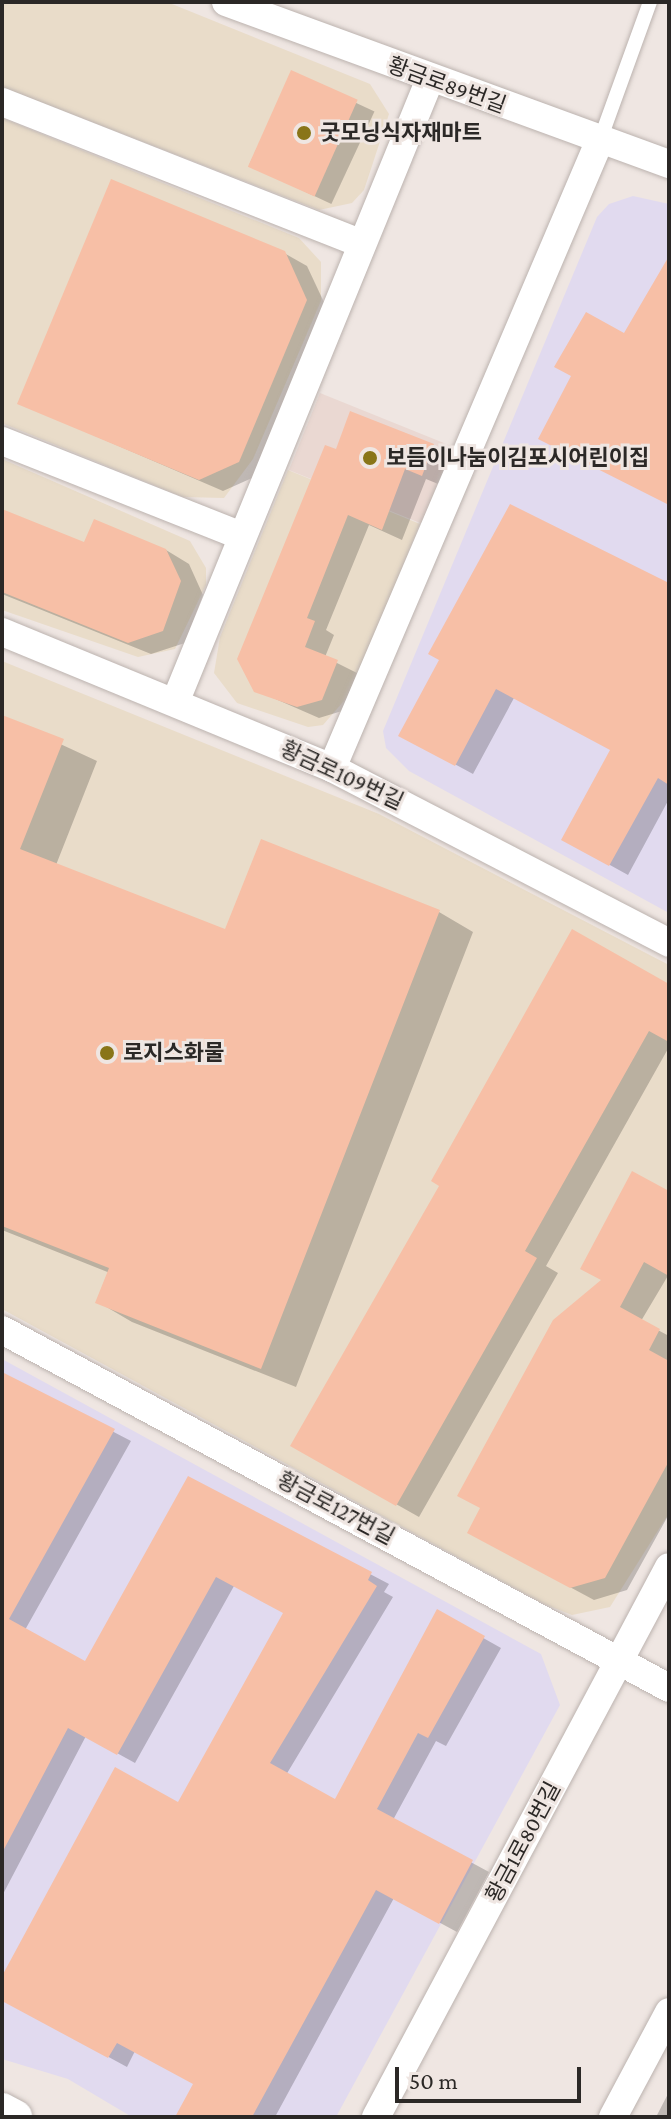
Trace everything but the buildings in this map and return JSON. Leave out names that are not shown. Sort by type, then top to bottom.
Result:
[{"type":"street","name":"황금로89번길","points":[[226,2],[669,164]]},
{"type":"street","points":[[176,700],[240,535],[430,79]]},
{"type":"street","points":[[2,102],[360,243]]},
{"type":"street","points":[[332,768],[600,140]]},
{"type":"street","points":[[2,441],[240,535]]},
{"type":"street","name":"황금로109번길","points":[[2,632],[176,700],[332,768],[669,943]]},
{"type":"street","name":"황금로127번길","points":[[2,1330],[669,1688]]},
{"type":"street","name":"황금1로80번길","points":[[376,2117],[669,1567]]},
{"type":"street","points":[[613,2117],[669,2012]]},
{"type":"street","points":[[2,2110],[15,2117]]},
{"type":"lane","points":[[600,140],[650,2]]},
{"type":"shaded area","points":[[2,2],[167,2],[370,84],[389,114],[364,190],[352,203],[319,210],[2,87]]},
{"type":"shaded area","points":[[2,118],[299,238],[321,262],[321,301],[253,459],[224,498],[183,497],[2,423]]},
{"type":"shaded area","points":[[633,196],[669,204],[669,913],[409,771],[386,748],[383,731],[597,217],[609,204]]},
{"type":"shaded area","name":"보듬이나눔이김포시어린이집","points":[[320,393],[453,447],[421,524],[289,470]]},
{"type":"shaded area","points":[[2,459],[190,541],[206,568],[206,585],[175,649],[138,657],[2,610]]},
{"type":"shaded area","points":[[288,470],[420,524],[350,694],[323,725],[308,727],[237,703],[214,673],[220,637]]},
{"type":"shaded area","points":[[2,661],[379,814],[669,965],[669,1513],[610,1607],[572,1615],[544,1604],[2,1309]]},
{"type":"shaded area","points":[[2,1359],[541,1654],[560,1705],[336,2117],[132,2117],[68,2079],[2,2059]]},
{"type":"place","name":"굿모닝식자재마트","points":[[304,133]]},
{"type":"place","name":"보듬이나눔이김포시어린이집","points":[[370,458]]},
{"type":"place","name":"로지스화물","points":[[107,1053]]}]
